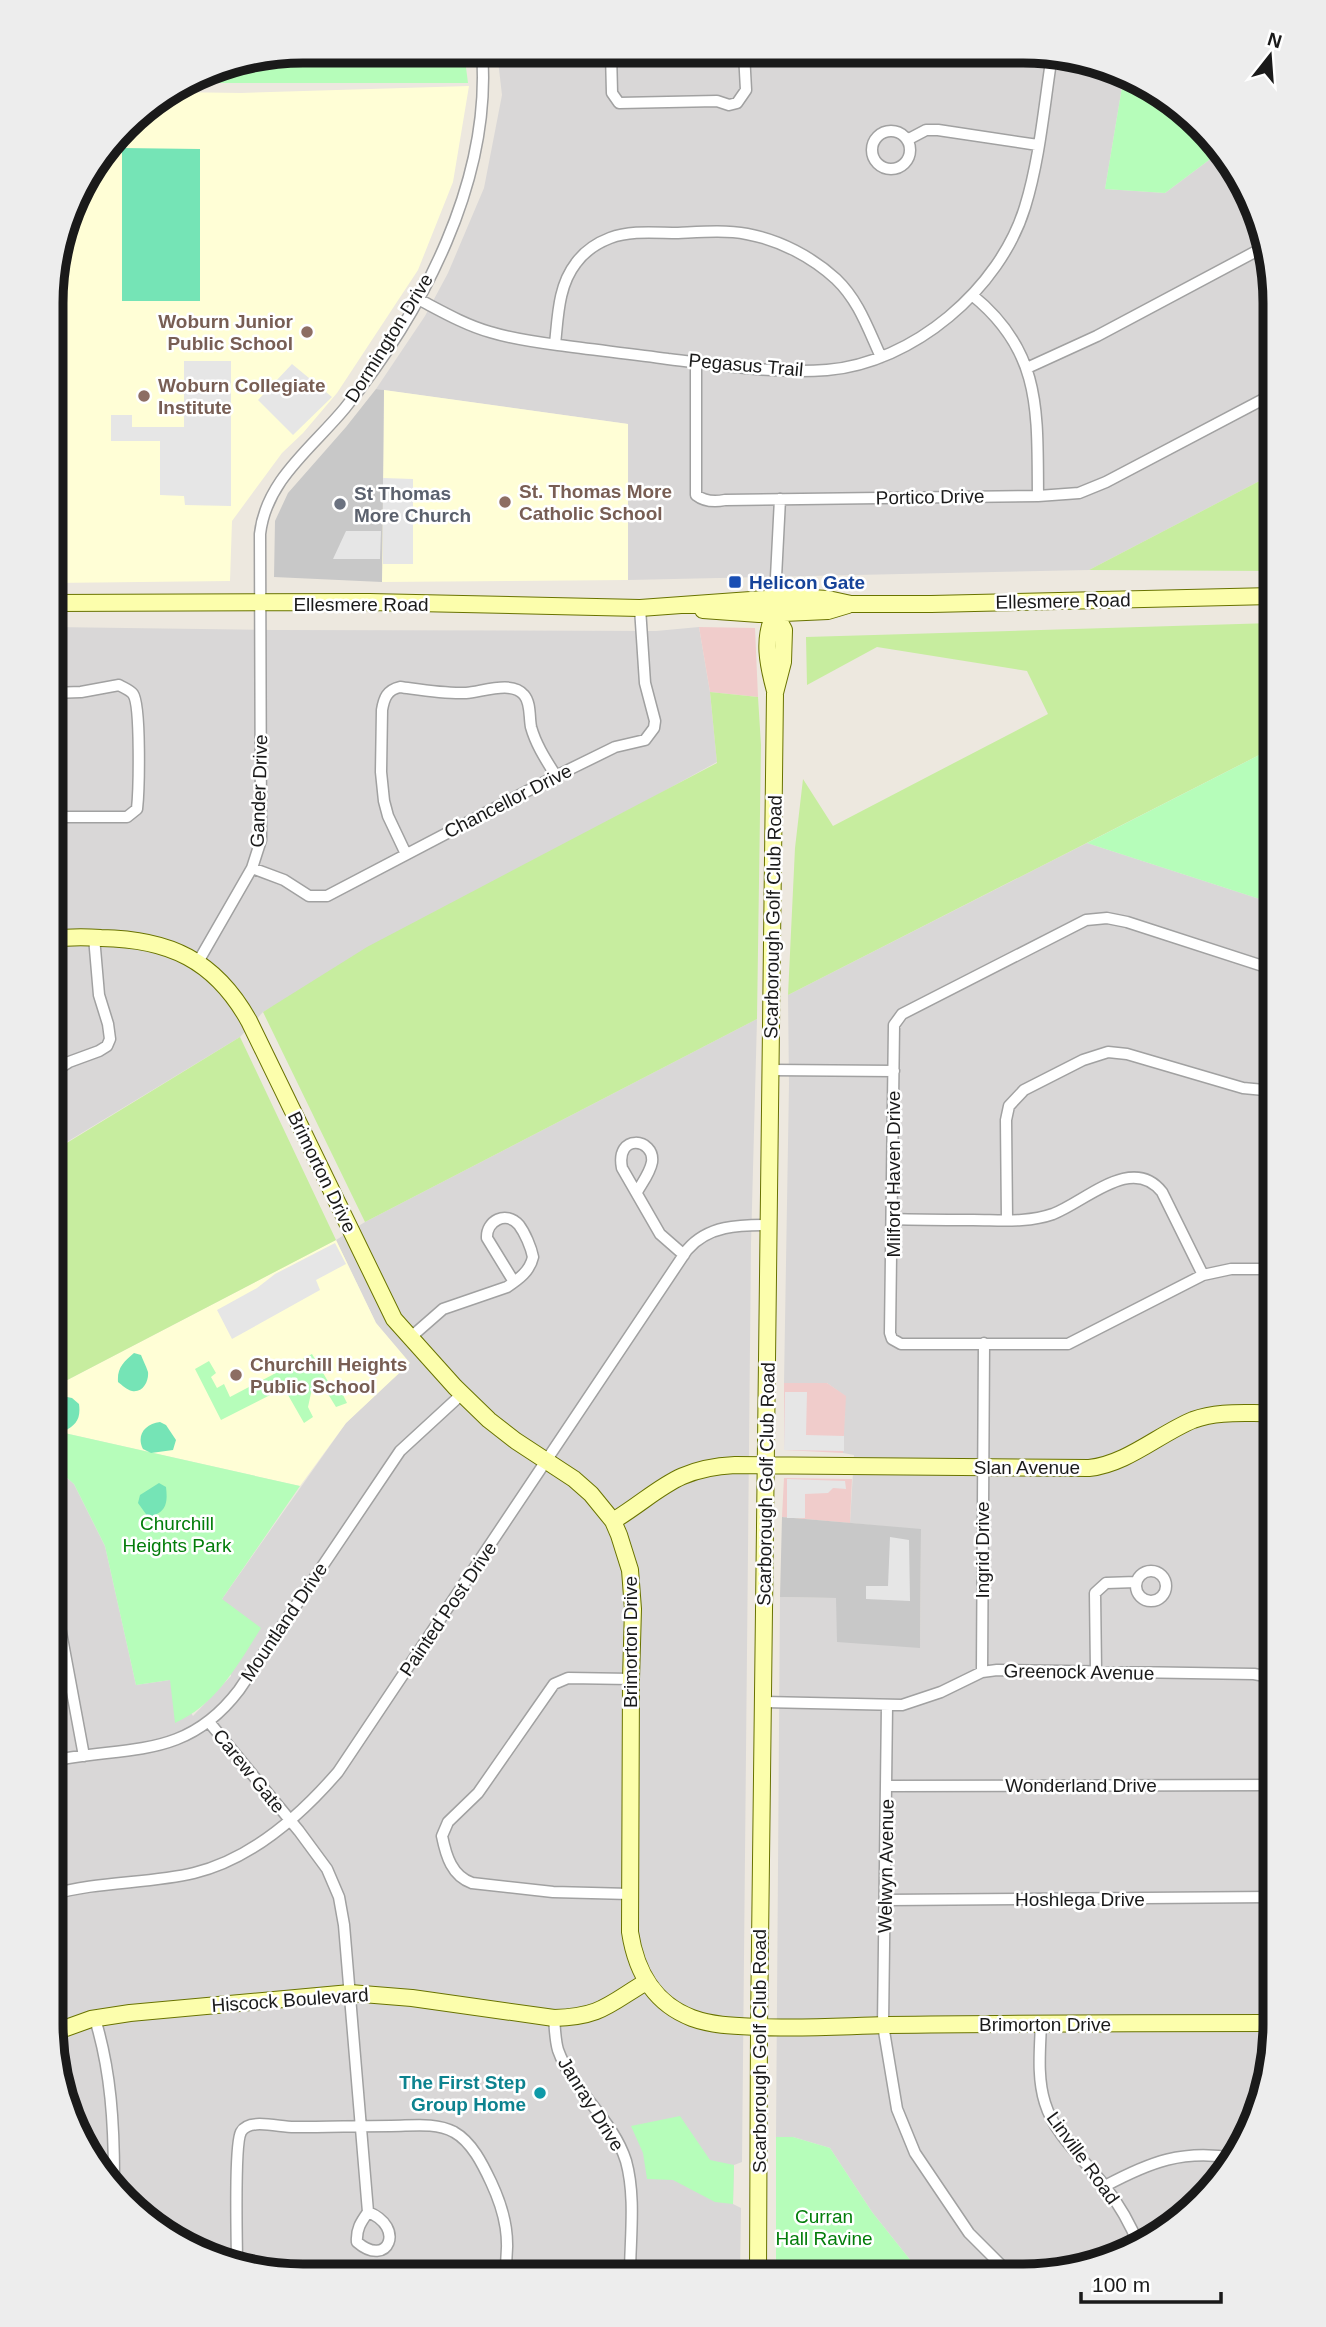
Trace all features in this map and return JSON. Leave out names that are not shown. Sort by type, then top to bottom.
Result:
[{"type":"street","name":"Dormington Drive","points":[[261,604],[260,534],[267,503],[277,485],[352,400],[418,299],[441,255],[460,208],[477,144],[482,63]]},
{"type":"street","points":[[611,63],[612,93],[619,103],[717,101],[729,105],[737,103],[746,90],[744,63]]},
{"type":"street","name":"Pegasus Trail","points":[[418,299],[488,332],[528,342],[792,371],[829,370],[858,365],[881,357],[932,330],[972,295],[1014,234],[1024,209],[1038,145],[1050,65]]},
{"type":"street","points":[[907,140],[926,130],[938,130],[1038,145]]},
{"type":"street","points":[[555,344],[561,297],[566,281],[575,264],[589,249],[624,234],[727,232],[773,241],[801,253],[830,274],[848,292],[862,312],[881,357]]},
{"type":"street","points":[[1027,368],[1097,336],[1257,251]]},
{"type":"street","points":[[972,295],[985,305],[1009,334],[1027,368],[1038,421],[1038,496]]},
{"type":"street","name":"Portico Drive","points":[[696,362],[696,495],[701,499],[716,502],[1079,493],[1092,489],[1263,399]]},
{"type":"street","points":[[775,605],[780,499]]},
{"type":"street","name":"Ellesmere Road","points":[[63,603],[369,602],[640,608],[670,606],[740,614],[775,605],[828,611],[851,604],[1263,596]]},
{"type":"street","name":"Gander Drive","points":[[198,962],[252,868],[258,851],[261,833],[261,604]]},
{"type":"street","name":"Scarborough Golf Club Road","points":[[758,2264],[775,693],[783,662],[784,631],[775,605]]},
{"type":"street","name":"Chancellor Drive","points":[[252,868],[284,880],[309,896],[327,896],[615,747],[645,740],[654,729],[655,721],[645,683],[640,608]]},
{"type":"street","points":[[63,692],[81,692],[119,685],[133,695],[138,708],[139,792],[137,809],[127,817],[63,817]]},
{"type":"street","points":[[406,854],[388,816],[381,772],[382,710],[388,692],[393,689],[400,687],[465,693],[517,689],[527,700],[531,727],[556,776]]},
{"type":"street","name":"Milford Haven Drive","points":[[1262,1269],[1231,1269],[1203,1275],[1068,1344],[901,1344],[892,1339],[894,1025],[902,1014],[1086,920],[1107,918],[1127,922],[1263,966]]},
{"type":"street","points":[[63,1066],[99,1051],[107,1046],[110,1039],[99,995],[94,937]]},
{"type":"street","name":"Brimorton Drive","points":[[63,938],[121,938],[172,948],[198,962],[231,992],[245,1013],[394,1319],[489,1420],[574,1479],[591,1494],[613,1521],[626,1554],[633,1609],[630,1932],[638,1967],[646,1982],[665,2001],[688,2017],[718,2025],[759,2027],[1262,2023]]},
{"type":"street","points":[[1007,1220],[1006,1120],[1009,1106],[1024,1090],[1083,1060],[1115,1052],[1243,1088],[1263,1090]]},
{"type":"street","points":[[771,1070],[894,1071]]},
{"type":"street","points":[[893,1219],[1032,1220],[1066,1209],[1118,1179],[1137,1177],[1157,1186],[1162,1192],[1203,1275]]},
{"type":"street","points":[[637,1192],[660,1234],[684,1255]]},
{"type":"street","points":[[411,1336],[443,1309],[488,1295],[514,1282],[531,1266],[533,1253],[519,1226],[509,1219],[498,1218],[487,1230],[487,1238],[514,1282]]},
{"type":"street","name":"Painted Post Drive","points":[[63,1893],[206,1869],[240,1856],[289,1821],[323,1790],[338,1772],[692,1244],[726,1227],[769,1225]]},
{"type":"street","name":"Ingrid Drive","points":[[982,1672],[984,1343]]},
{"type":"street","name":"Mountland Drive","points":[[63,1759],[152,1748],[184,1737],[209,1722],[239,1690],[400,1451],[462,1394]]},
{"type":"street","name":"Slan Avenue","points":[[613,1521],[665,1485],[690,1472],[718,1466],[1096,1467],[1125,1457],[1194,1420],[1226,1413],[1262,1413]]},
{"type":"street","points":[[1096,1671],[1095,1593],[1107,1583],[1136,1582]]},
{"type":"street","points":[[63,1643],[84,1756]]},
{"type":"street","name":"Greenock Avenue","points":[[764,1702],[902,1705],[925,1699],[982,1672],[997,1670],[1262,1676]]},
{"type":"street","points":[[630,1894],[554,1892],[472,1883],[463,1880],[450,1864],[442,1836],[448,1822],[478,1793],[554,1684],[568,1678],[631,1679]]},
{"type":"street","name":"Welwyn Avenue","points":[[887,1706],[883,2025],[897,2109],[915,2153],[970,2233],[1000,2264]]},
{"type":"street","name":"Carew Gate","points":[[209,1722],[327,1869],[339,1897],[344,1925],[368,2212]]},
{"type":"street","name":"Wonderland Drive","points":[[887,1786],[1262,1785]]},
{"type":"street","name":"Hoshlega Drive","points":[[886,1900],[1262,1897]]},
{"type":"street","name":"Hiscock Boulevard","points":[[63,2028],[95,2019],[167,2009],[350,1993],[412,1998],[554,2018],[570,2017],[595,2013],[619,2001],[646,1982]]},
{"type":"street","name":"Janray Drive","points":[[554,2018],[556,2042],[567,2070],[616,2141],[626,2162],[631,2191],[630,2264]]},
{"type":"street","points":[[95,2019],[111,2091],[114,2171]]},
{"type":"street","name":"Linville Road","points":[[1041,2023],[1041,2080],[1048,2111],[1070,2146],[1105,2186],[1135,2236]]},
{"type":"street","points":[[237,2254],[238,2154],[243,2129],[254,2123],[292,2127],[425,2125],[452,2131],[469,2144],[485,2170],[505,2215],[508,2240],[505,2264]]},
{"type":"street","points":[[1105,2186],[1167,2158],[1222,2158]]},
{"type":"shaded area","points":[[498,63],[1023,63],[1070,68],[1122,85],[1105,189],[1165,193],[1213,157],[1238,197],[1250,226],[1258,256],[1263,303],[1263,479],[1089,570],[628,580],[628,424],[376,389],[425,316],[448,273],[484,188],[502,95]]},
{"type":"shaded area","points":[[469,86],[453,182],[418,270],[337,393],[282,453],[232,521],[230,581],[63,583],[63,303],[65,272],[76,226],[95,183],[123,145],[145,123],[188,92]]},
{"type":"shaded area","points":[[184,361],[231,361],[231,506],[185,505],[184,496],[160,495],[160,441],[111,441],[111,415],[132,415],[132,427],[184,427]]},
{"type":"shaded area","points":[[292,364],[332,397],[293,435],[258,400]]},
{"type":"shaded area","points":[[376,389],[384,390],[382,582],[274,577],[275,521],[288,493]]},
{"type":"shaded area","name":"St. Thomas More Catholic School","points":[[384,390],[628,424],[628,580],[382,582]]},
{"type":"shaded area","points":[[383,478],[413,479],[413,564],[383,564]]},
{"type":"shaded area","points":[[346,531],[381,531],[380,559],[333,559]]},
{"type":"shaded area","points":[[63,627],[656,631],[699,627],[710,692],[717,762],[263,1012],[240,1037],[63,1144]]},
{"type":"shaded area","points":[[699,627],[755,628],[758,697],[710,692]]},
{"type":"shaded area","points":[[1087,843],[1263,900],[1262,2040],[1258,2071],[1245,2116],[1231,2144],[1203,2182],[1181,2204],[1156,2224],[1129,2239],[1070,2259],[1023,2264],[913,2264],[872,2212],[830,2148],[793,2137],[776,2137],[780,1597],[836,1598],[920,1647],[921,1530],[850,1523],[854,1455],[843,1453],[845,1396],[827,1383],[784,1383],[788,995]]},
{"type":"shaded area","points":[[757,1019],[751,1244],[742,2162],[734,2165],[733,2204],[741,2208],[740,2264],[303,2264],[256,2259],[197,2239],[170,2224],[145,2204],[103,2157],[76,2101],[68,2071],[63,2024],[63,1475],[74,1484],[105,1546],[136,1685],[170,1680],[193,1716],[231,1676],[222,1599],[346,1423],[409,1363],[376,1323],[336,1240],[365,1222]]},
{"type":"shaded area","name":"Churchill Heights Public School","points":[[336,1240],[376,1323],[410,1363],[346,1423],[300,1486],[63,1433],[63,1382]]},
{"type":"shaded area","points":[[335,1243],[346,1264],[316,1280],[320,1290],[232,1339],[217,1310],[257,1288],[275,1274]]},
{"type":"shaded area","points":[[784,1383],[827,1383],[846,1396],[843,1453],[784,1450]]},
{"type":"shaded area","points":[[785,1392],[807,1392],[806,1435],[844,1436],[844,1451],[784,1450]]},
{"type":"shaded area","points":[[784,1478],[852,1479],[850,1523],[782,1517]]},
{"type":"shaded area","points":[[787,1479],[845,1481],[846,1489],[833,1488],[828,1493],[805,1494],[805,1518],[787,1518]]},
{"type":"shaded area","points":[[782,1517],[921,1529],[920,1648],[837,1642],[836,1598],[780,1597]]},
{"type":"shaded area","points":[[890,1537],[909,1540],[910,1601],[866,1599],[866,1586],[888,1586]]},
{"type":"green space","points":[[465,63],[468,83],[207,83],[241,71],[272,65]]},
{"type":"green space","points":[[1122,85],[1156,103],[1181,123],[1213,157],[1165,193],[1105,189]]},
{"type":"green space","points":[[122,148],[200,149],[200,301],[122,301]]},
{"type":"green space","points":[[1263,479],[1263,571],[1089,570]]},
{"type":"green space","points":[[1263,623],[1263,753],[788,995],[795,848],[803,779],[833,826],[1048,714],[1027,671],[877,647],[807,685],[806,637]]},
{"type":"green space","points":[[710,692],[758,697],[761,745],[757,1019],[365,1222],[263,1012],[367,947],[717,763]]},
{"type":"green space","points":[[1263,753],[1263,900],[1087,843]]},
{"type":"green space","points":[[240,1037],[336,1240],[63,1382],[63,1145]]},
{"type":"green space","points":[[134,1353],[141,1355],[148,1372],[144,1386],[132,1391],[118,1382],[118,1377],[124,1362]]},
{"type":"green space","points":[[312,1354],[333,1390],[339,1387],[347,1403],[336,1407],[328,1394],[313,1384],[308,1407],[313,1417],[304,1423],[284,1388],[221,1420],[195,1369],[209,1361],[216,1373],[211,1377],[217,1388],[224,1384],[230,1397]]},
{"type":"green space","points":[[63,1396],[72,1398],[79,1404],[77,1421],[64,1431]]},
{"type":"green space","points":[[160,1422],[166,1425],[176,1440],[173,1450],[151,1453],[143,1449],[141,1435],[146,1428]]},
{"type":"green space","name":"Churchill Heights Park","points":[[63,1433],[300,1486],[222,1599],[261,1628],[225,1683],[202,1706],[175,1723],[170,1680],[136,1685],[105,1546],[74,1484],[63,1474]]},
{"type":"green space","points":[[159,1483],[166,1487],[166,1503],[159,1513],[148,1517],[138,1503],[140,1495]]},
{"type":"green space","points":[[680,2116],[710,2160],[734,2165],[733,2204],[715,2202],[673,2180],[647,2179],[643,2153],[631,2126]]},
{"type":"green space","name":"Curran Hall Ravine","points":[[776,2137],[793,2137],[830,2148],[872,2212],[913,2264],[776,2264]]},
{"type":"place","name":"Woburn Junior Public School","points":[[307,332]]},
{"type":"place","name":"Woburn Collegiate Institute","points":[[144,396]]},
{"type":"place","name":"St. Thomas More Catholic School","points":[[505,502]]},
{"type":"place","name":"St Thomas More Church","points":[[340,504]]},
{"type":"place","name":"Helicon Gate","points":[[735,582]]},
{"type":"place","name":"Churchill Heights Public School","points":[[236,1375]]},
{"type":"place","name":"The First Step Group Home","points":[[540,2093]]}]
